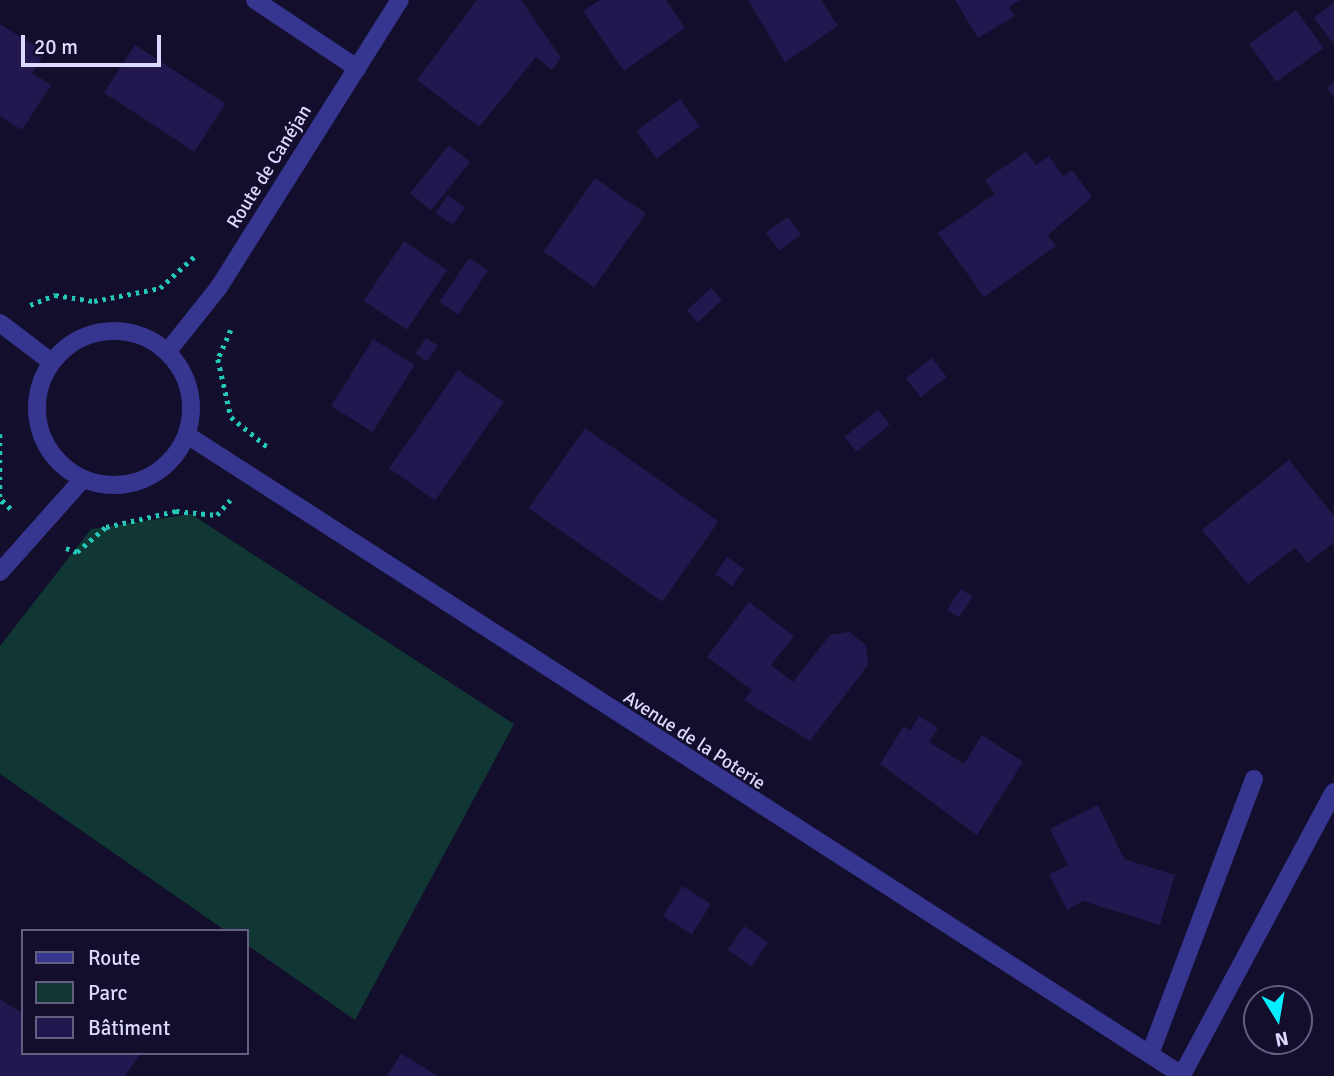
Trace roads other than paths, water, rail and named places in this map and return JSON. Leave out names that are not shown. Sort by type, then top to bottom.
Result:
[{"type":"street","points":[[255,0],[357,68]]},
{"type":"street","name":"Route de Canéjan","points":[[168,351],[219,287],[400,0]]},
{"type":"street","points":[[0,323],[50,361]]},
{"type":"street","points":[[94,332],[146,336],[168,351],[190,391],[187,435],[174,457],[132,483],[83,479],[47,450],[38,428],[37,394],[50,361],[94,332]]},
{"type":"street","name":"Avenue de la Poterie","points":[[187,435],[1182,1076]]},
{"type":"street","points":[[0,572],[83,479]]},
{"type":"street","points":[[1150,1054],[1254,779]]},
{"type":"street","points":[[1182,1076],[1334,792]]}]
